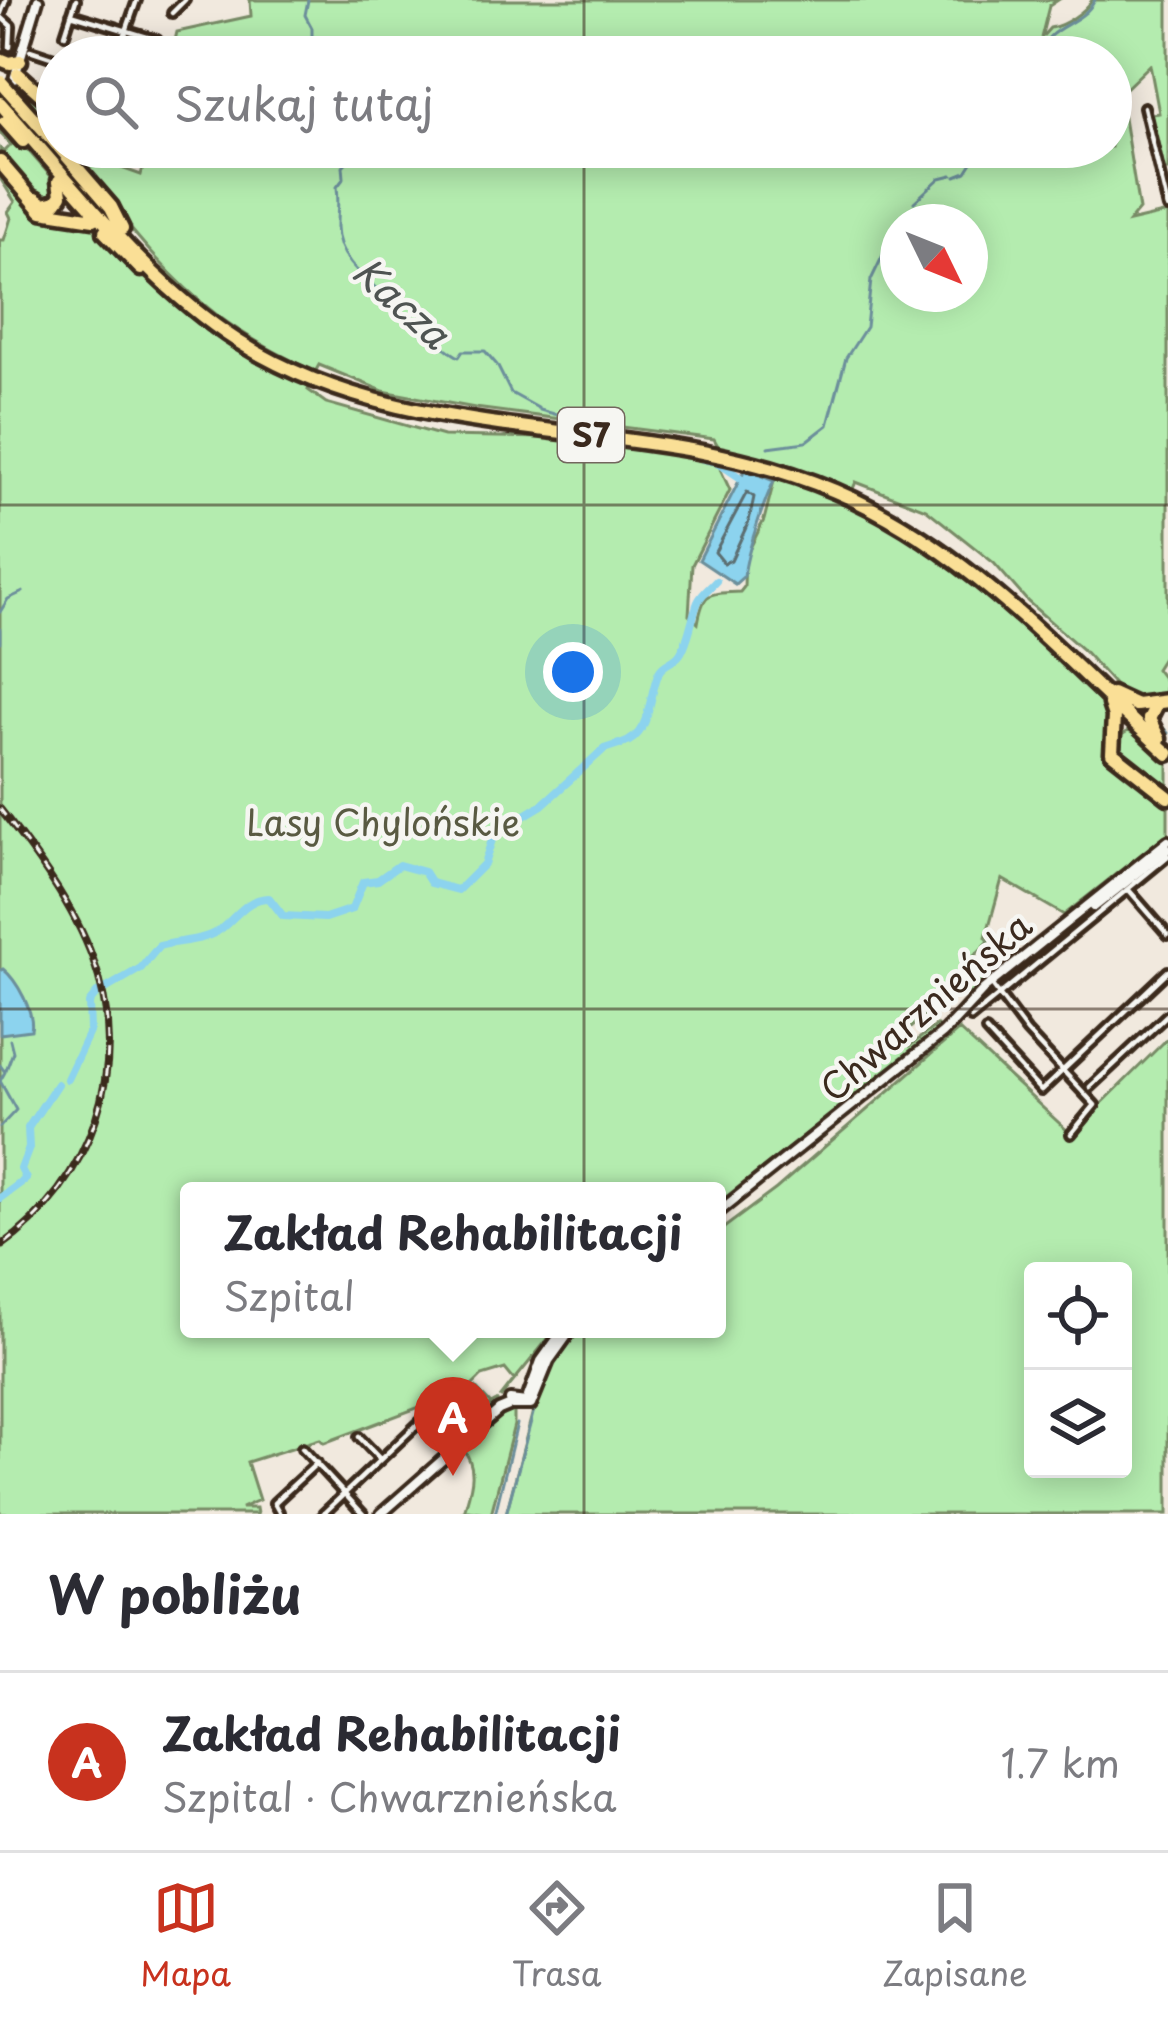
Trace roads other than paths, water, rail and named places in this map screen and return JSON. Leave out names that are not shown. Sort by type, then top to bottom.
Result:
[{"type":"highway","points":[[0,59],[10,63],[23,56],[36,80]]},
{"type":"highway","name":"S7","points":[[0,82],[6,109],[36,143]]},
{"type":"highway","points":[[0,92],[6,109],[36,151]]},
{"type":"highway","points":[[6,109],[36,140]]},
{"type":"highway","name":"S7","points":[[6,109],[36,130]]},
{"type":"highway","points":[[0,159],[40,203],[52,205],[59,199],[58,181]]},
{"type":"highway","points":[[0,159],[42,211],[94,219]]},
{"type":"highway","points":[[49,168],[145,273],[198,312]]},
{"type":"highway","name":"S7","points":[[58,168],[111,228],[198,312],[268,359],[308,379],[375,402],[447,417],[700,451],[764,466],[843,494],[907,527],[969,570],[1107,693]]},
{"type":"highway","points":[[63,168],[122,230]]},
{"type":"highway","name":"S7","points":[[78,168],[111,207],[122,230],[175,284],[230,328],[336,383],[447,410],[705,446],[782,466],[908,521],[980,571],[1162,745]]},
{"type":"highway","points":[[1107,693],[1131,704],[1164,702]]},
{"type":"highway","points":[[1107,693],[1116,758],[1168,797]]},
{"type":"highway","points":[[1162,745],[1149,719],[1164,702]]},
{"type":"highway","points":[[1111,738],[1129,728],[1162,745]]},
{"type":"main road","points":[[6,109],[38,0]]},
{"type":"main road","name":"Chwarznieńska","points":[[726,1209],[951,1033],[994,988],[1167,853]]},
{"type":"main road","points":[[381,1514],[452,1447],[504,1407],[532,1405],[563,1338]]},
{"type":"street","points":[[6,0],[0,16],[12,28],[10,47]]},
{"type":"street","points":[[65,34],[76,0]]},
{"type":"street","points":[[126,36],[137,0]]},
{"type":"street","points":[[172,13],[185,0]]},
{"type":"street","points":[[71,14],[144,36]]},
{"type":"street","points":[[23,56],[36,57]]},
{"type":"street","points":[[1144,106],[1168,208]]},
{"type":"street","name":"Chwarznieńska","points":[[971,1018],[994,988],[1128,889],[1167,853]]},
{"type":"street","points":[[1128,889],[1168,935]]},
{"type":"street","points":[[986,1031],[1039,1090],[1168,971]]},
{"type":"street","points":[[994,988],[1062,1071],[1087,1090],[1095,1105],[1071,1134]]},
{"type":"street","points":[[1087,1090],[1168,1014]]},
{"type":"street","points":[[323,1514],[423,1421],[452,1447]]},
{"type":"street","points":[[359,1438],[380,1460]]},
{"type":"street","points":[[302,1448],[363,1514]]},
{"type":"street","points":[[279,1512],[274,1503],[316,1463]]},
{"type":"water","points":[[745,469],[774,481],[744,576],[735,584],[699,560]]},
{"type":"water","points":[[3,969],[24,997],[31,1030],[0,1034]]},
{"type":"waterway","name":"Kacza","points":[[308,0],[305,15],[312,36]]},
{"type":"waterway","points":[[1050,36],[1081,16],[1095,0]]},
{"type":"waterway","name":"Kacza","points":[[343,168],[344,178],[337,187],[337,225],[348,260],[390,300],[391,307],[450,352],[459,357],[463,351],[485,351],[511,393],[538,408]]},
{"type":"waterway","points":[[956,176],[969,168]]},
{"type":"waterway","points":[[914,202],[940,178],[952,175]]},
{"type":"waterway","points":[[768,447],[806,442],[828,425],[846,358],[866,327],[871,280],[880,261]]},
{"type":"waterway","name":"Kacza","points":[[540,410],[587,423]]},
{"type":"waterway","name":"Kacza","points":[[601,443],[630,447]]},
{"type":"waterway","name":"Kacza","points":[[703,459],[717,462],[745,481]]},
{"type":"waterway","name":"Kacza","points":[[622,744],[644,724],[659,672],[680,654],[698,602],[716,581]]},
{"type":"waterway","points":[[0,612],[8,599],[23,592]]},
{"type":"waterway","points":[[0,629],[0,642]]},
{"type":"waterway","points":[[1155,719],[1168,733]]},
{"type":"waterway","name":"Kacza","points":[[107,988],[141,968],[159,946],[215,933],[248,904],[261,899],[269,898],[283,916],[325,918],[352,909],[363,882],[378,880],[399,865],[424,872],[431,883],[458,890],[484,864],[494,834],[542,805],[604,749],[619,744]]},
{"type":"waterway","name":"Kacza","points":[[67,1079],[90,1030],[89,1003],[97,993]]},
{"type":"waterway","points":[[6,1070],[13,1052],[10,1040]]},
{"type":"waterway","points":[[0,1065],[5,1072],[0,1081],[16,1110],[0,1127]]},
{"type":"waterway","name":"Kacza","points":[[0,1198],[26,1179],[21,1169],[29,1148],[28,1128],[57,1084]]},
{"type":"waterway","points":[[506,1514],[535,1406]]},
{"type":"waterway","points":[[495,1514],[517,1424]]},
{"type":"railway","points":[[0,809],[52,881],[85,939],[104,1000],[108,1040],[96,1119],[80,1156],[59,1190],[0,1247]]},
{"type":"place","name":"Zakład Rehabilitacji","points":[[453,1476]]},
{"type":"park label","name":"Lasy Chylońskie","points":[[383,823]]}]
